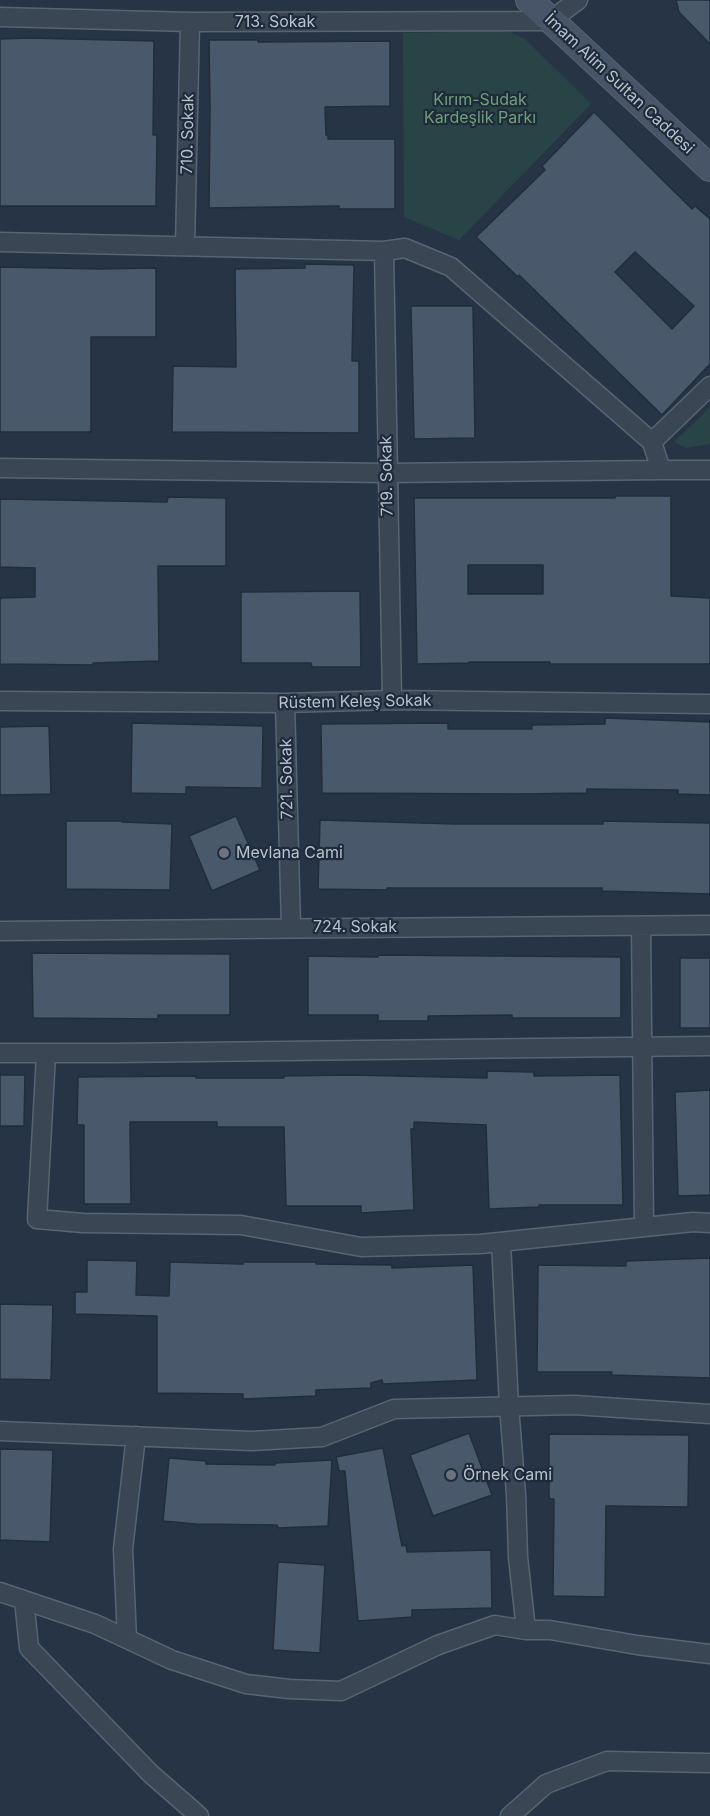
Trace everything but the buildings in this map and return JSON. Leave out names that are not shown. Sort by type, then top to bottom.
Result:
[{"type":"street","name":"İmam Alim Sultan Caddesi","points":[[529,0],[710,168]]},
{"type":"street","points":[[550,21],[579,0]]},
{"type":"street","name":"713. Sokak","points":[[0,16],[190,22],[550,21]]},
{"type":"street","name":"710. Sokak","points":[[185,246],[190,22]]},
{"type":"street","points":[[0,242],[384,251],[405,248],[451,267],[652,442],[661,470]]},
{"type":"street","name":"719. Sokak","points":[[384,251],[392,700]]},
{"type":"street","points":[[652,442],[710,386]]},
{"type":"street","points":[[0,468],[387,473],[710,470]]},
{"type":"street","name":"Rüstem Keleş Sokak","points":[[0,701],[285,703],[392,700],[710,704]]},
{"type":"street","name":"721. Sokak","points":[[285,703],[291,927]]},
{"type":"street","name":"724. Sokak","points":[[0,931],[710,925]]},
{"type":"street","points":[[642,926],[644,1227]]},
{"type":"street","points":[[0,1053],[710,1046]]},
{"type":"street","points":[[45,1054],[37,1219],[83,1223],[241,1225],[361,1247],[501,1242],[693,1222],[710,1223]]},
{"type":"street","points":[[501,1242],[518,1557],[526,1630]]},
{"type":"street","points":[[0,1431],[252,1441],[322,1437],[394,1409],[574,1405],[710,1414]]},
{"type":"street","points":[[127,1639],[123,1549],[136,1436]]},
{"type":"street","points":[[0,1592],[94,1624],[172,1660],[246,1684],[289,1689],[341,1691],[438,1645],[495,1625],[526,1630],[550,1630],[637,1645],[710,1654]]},
{"type":"street","points":[[24,1600],[29,1648],[152,1774],[199,1816]]},
{"type":"street","points":[[510,1816],[546,1784],[607,1761],[710,1763]]},
{"type":"green space","name":"Kırım-Sudak Kardeşlik Parkı","points":[[509,31],[526,40],[591,104],[459,240],[404,217],[403,33]]},
{"type":"green space","points":[[710,407],[710,444],[686,448],[674,442]]},
{"type":"place","name":"Mevlana Cami","points":[[224,853]]},
{"type":"place","name":"Örnek Cami","points":[[451,1475]]}]
